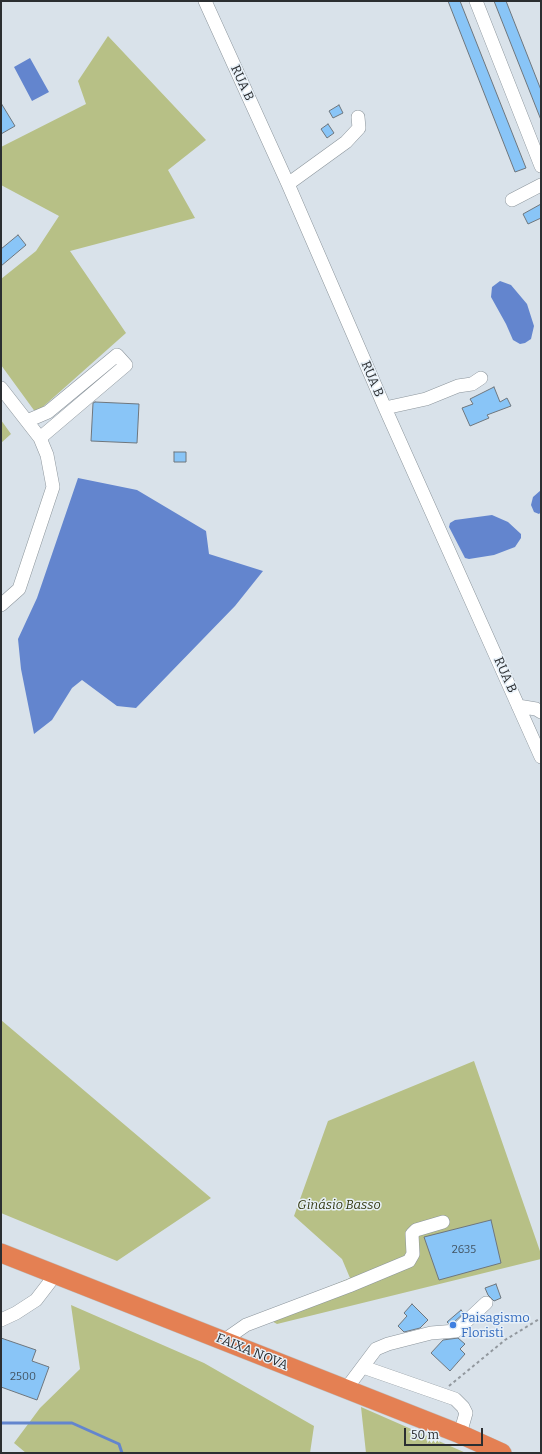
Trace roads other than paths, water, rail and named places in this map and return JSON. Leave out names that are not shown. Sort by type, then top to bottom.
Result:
[{"type":"highway","name":"FAIXA NOVA","points":[[1,1253],[460,1434],[502,1453]]},
{"type":"street","name":"RUA B","points":[[205,1],[288,184],[385,408],[541,757]]},
{"type":"street","points":[[476,1],[541,166]]},
{"type":"street","points":[[288,184],[346,142],[359,128],[358,118]]},
{"type":"street","points":[[512,200],[541,185]]},
{"type":"street","points":[[27,421],[48,412],[117,355],[126,365],[40,438]]},
{"type":"street","points":[[385,408],[426,399],[458,386],[472,384],[481,378]]},
{"type":"street","points":[[1,388],[40,438],[47,455],[53,487],[50,500],[19,589],[1,605]]},
{"type":"street","points":[[48,412],[58,423]]},
{"type":"street","points":[[518,706],[536,709],[541,712]]},
{"type":"street","points":[[224,1341],[246,1325],[349,1286],[409,1261],[413,1254],[412,1234],[416,1230],[443,1222]]},
{"type":"street","points":[[1,1320],[16,1314],[36,1300],[56,1274]]},
{"type":"street","points":[[346,1390],[376,1349],[388,1344],[442,1331],[456,1331],[486,1303]]},
{"type":"street","points":[[363,1367],[455,1399],[463,1407],[466,1417],[460,1434]]},
{"type":"water","points":[[30,58],[49,92],[32,101],[14,67]]},
{"type":"water","points":[[500,281],[511,285],[527,304],[534,326],[531,339],[525,343],[520,344],[513,340],[491,297],[492,287]]},
{"type":"water","points":[[78,478],[137,490],[206,531],[209,554],[263,571],[235,606],[136,708],[117,706],[82,680],[72,688],[52,720],[34,734],[21,669],[18,639],[37,598]]},
{"type":"water","points":[[541,490],[541,512],[539,514],[534,512],[531,505],[533,497]]},
{"type":"water","points":[[492,515],[508,522],[521,534],[521,538],[515,547],[494,555],[469,559],[465,558],[449,527],[450,523],[455,520]]},
{"type":"waterway","points":[[1,1423],[72,1423],[119,1444],[122,1453]]},
{"type":"place","name":"Paisagismo Floristi","points":[[453,1325]]},
{"type":"park label","name":"Ginásio Basso","points":[[339,1205]]}]
